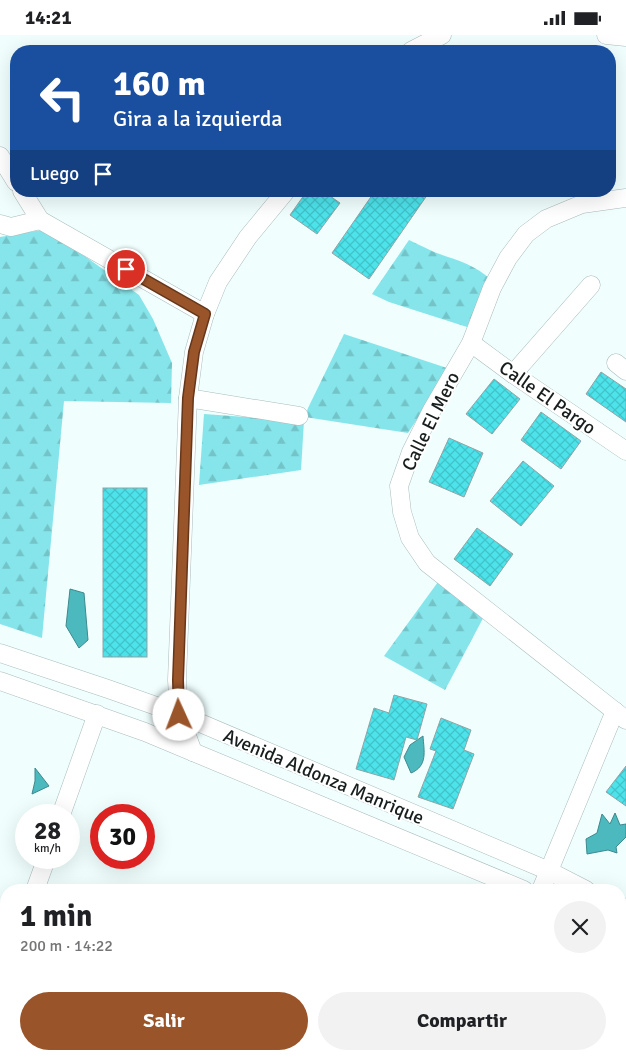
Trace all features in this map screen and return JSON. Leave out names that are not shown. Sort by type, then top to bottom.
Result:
[{"type":"street","points":[[423,45],[442,35]]},
{"type":"street","points":[[606,35],[626,37]]},
{"type":"street","points":[[0,156],[10,172]]},
{"type":"street","points":[[26,197],[40,220],[205,314]]},
{"type":"street","points":[[193,752],[179,715],[178,680],[188,398],[194,352],[205,314],[218,282],[248,237],[281,197]]},
{"type":"street","name":"Calle El Mero","points":[[621,716],[426,563],[410,538],[402,512],[399,486],[411,452],[432,410],[471,343],[492,288],[508,258],[526,234],[546,219],[582,204],[626,198]]},
{"type":"street","points":[[0,224],[11,227],[40,220]]},
{"type":"street","points":[[513,374],[591,285]]},
{"type":"street","name":"Calle El Pargo","points":[[471,343],[626,451]]},
{"type":"street","points":[[188,398],[299,416]]},
{"type":"street","name":"Avenida Aldonza Manrique","points":[[0,653],[179,715],[548,871],[574,884]]},
{"type":"street","name":"Avenida Aldonza Manrique","points":[[2,687],[97,714],[145,732],[510,884]]},
{"type":"street","points":[[65,804],[97,714]]},
{"type":"street","points":[[543,884],[621,716]]},
{"type":"street","points":[[37,884],[42,869]]},
{"type":"green space","points":[[47,229],[139,295],[153,319],[172,363],[171,403],[64,401],[42,638],[0,624],[0,237]]},
{"type":"green space","points":[[409,240],[471,266],[491,280],[467,327],[389,302],[372,294]]},
{"type":"green space","points":[[344,334],[450,369],[408,433],[305,417]]},
{"type":"green space","points":[[204,414],[304,421],[301,470],[199,485]]},
{"type":"green space","points":[[446,571],[489,607],[445,690],[384,656]]},
{"type":"shaded area","points":[[70,589],[84,593],[88,640],[79,648],[66,626]]},
{"type":"shaded area","points":[[423,736],[423,762],[411,773],[404,757],[410,745]]},
{"type":"shaded area","points":[[35,768],[49,786],[32,794],[35,781]]},
{"type":"shaded area","points":[[615,813],[620,825],[626,824],[626,837],[616,847],[617,853],[608,850],[587,854],[586,839],[597,833],[602,814],[610,824]]},
{"type":"building","points":[[303,197],[332,197],[340,203],[317,234],[290,215]]},
{"type":"building","points":[[371,197],[426,197],[369,279],[332,253]]},
{"type":"building","points":[[601,372],[626,389],[626,422],[586,394]]},
{"type":"building","points":[[494,379],[520,399],[492,434],[466,414]]},
{"type":"building","points":[[541,412],[581,441],[561,469],[521,440]]},
{"type":"building","points":[[449,438],[483,453],[464,497],[429,482]]},
{"type":"building","points":[[523,461],[554,486],[521,526],[490,501]]},
{"type":"building","points":[[103,488],[147,488],[147,657],[103,657]]},
{"type":"building","points":[[477,528],[513,554],[490,586],[454,559]]},
{"type":"building","points":[[394,695],[427,704],[417,740],[406,737],[394,780],[356,769],[374,708],[389,713]]},
{"type":"building","points":[[441,718],[471,730],[464,750],[474,754],[453,809],[418,797],[436,751],[430,749]]},
{"type":"building","points":[[626,766],[626,806],[606,792]]},
{"type":"route","points":[[126,269],[205,314],[194,352],[188,398],[178,680],[179,715]]}]
